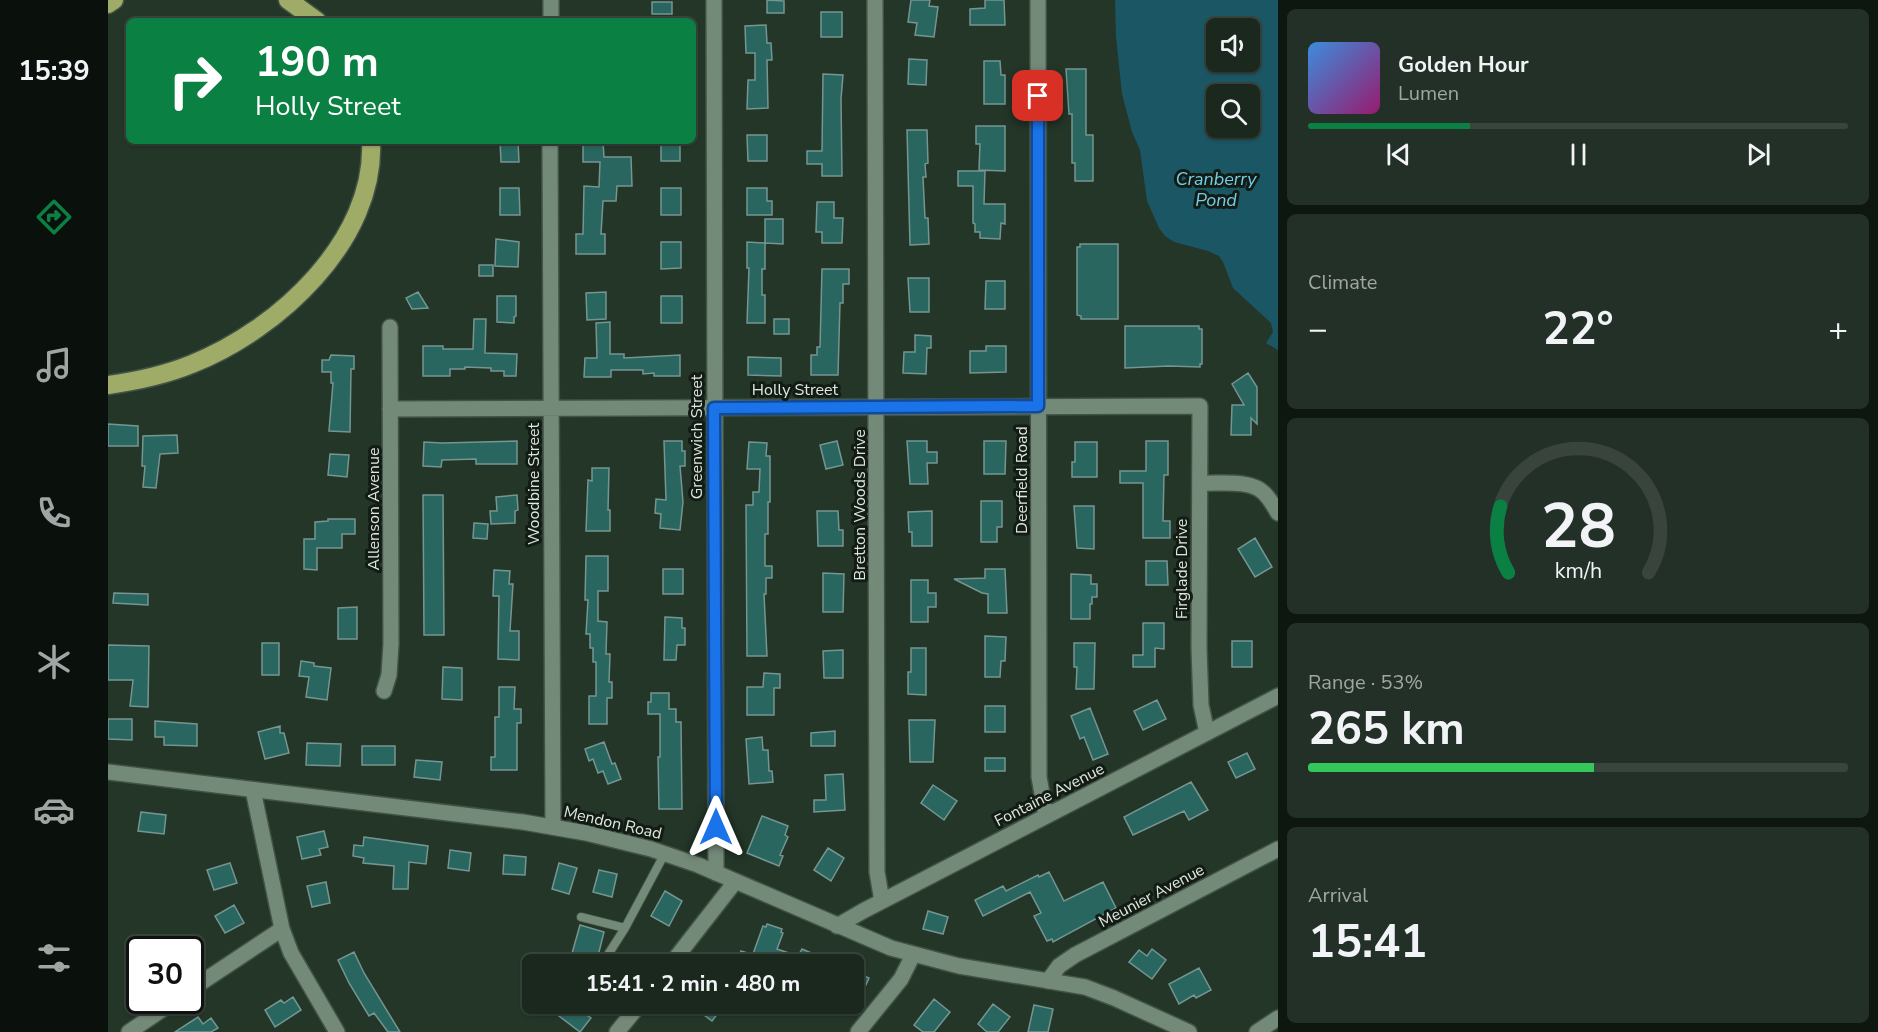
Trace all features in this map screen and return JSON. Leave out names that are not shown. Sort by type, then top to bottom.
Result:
[{"type":"highway","points":[[108,4],[114,0]]},
{"type":"highway","points":[[288,0],[313,18]]},
{"type":"highway","points":[[108,385],[167,373],[219,352],[266,322],[301,291],[337,250],[360,210],[370,167],[371,144]]},
{"type":"street","points":[[551,0],[551,18]]},
{"type":"street","name":"Greenwich Street","points":[[714,0],[716,873]]},
{"type":"street","name":"Bretton Woods Drive","points":[[875,0],[877,872],[882,901]]},
{"type":"street","name":"Deerfield Road","points":[[1038,0],[1039,777],[1046,816]]},
{"type":"street","name":"Woodbine Street","points":[[550,144],[553,827]]},
{"type":"street","name":"Allenson Avenue","points":[[384,691],[389,675],[391,644],[390,327]]},
{"type":"street","name":"Holly Street","points":[[390,409],[1200,406]]},
{"type":"street","name":"Firglade Drive","points":[[1200,406],[1200,688],[1207,733]]},
{"type":"street","points":[[1200,483],[1254,487],[1267,496],[1278,513]]},
{"type":"street","name":"Fontaine Avenue","points":[[837,926],[1278,696]]},
{"type":"street","name":"Mendon Road","points":[[108,772],[553,827],[605,837],[665,853],[880,944],[913,955],[970,968],[1100,992],[1189,1032]]},
{"type":"street","points":[[253,790],[282,929],[291,953],[337,1032]]},
{"type":"street","name":"Meunier Avenue","points":[[1048,981],[1059,966],[1075,955],[1278,849]]},
{"type":"street","points":[[679,954],[735,882]]},
{"type":"street","points":[[204,981],[282,929]]},
{"type":"street","points":[[861,1030],[901,979],[913,955]]},
{"type":"street","points":[[129,1032],[155,1014]]},
{"type":"street","points":[[617,1032],[632,1014]]},
{"type":"street","points":[[1257,1032],[1278,1018]]},
{"type":"lane","points":[[608,954],[665,853]]},
{"type":"lane","points":[[581,917],[625,928]]},
{"type":"water","name":"Cranberry Pond","points":[[1115,0],[1278,0],[1278,350],[1266,343],[1273,332],[1271,323],[1233,288],[1219,256],[1174,242],[1159,228],[1147,201],[1140,150],[1132,132],[1122,94]]},
{"type":"building","points":[[767,0],[784,1],[784,13],[767,13]]},
{"type":"building","points":[[911,0],[930,0],[929,6],[938,7],[934,37],[915,35],[917,23],[908,22]]},
{"type":"building","points":[[985,0],[1004,0],[1005,25],[970,25],[970,9],[985,8]]},
{"type":"building","points":[[652,2],[672,2],[672,14],[652,14]]},
{"type":"building","points":[[821,12],[842,12],[842,37],[821,37]]},
{"type":"building","points":[[766,25],[767,43],[771,43],[772,60],[767,60],[768,108],[747,109],[748,80],[755,80],[755,53],[746,53],[745,26]]},
{"type":"building","points":[[909,59],[927,60],[926,85],[908,84]]},
{"type":"building","points":[[984,61],[1000,61],[1001,75],[1005,75],[1005,104],[984,104]]},
{"type":"building","points":[[1066,69],[1086,69],[1086,135],[1093,135],[1093,181],[1075,181],[1075,163],[1072,163],[1072,114],[1069,114]]},
{"type":"building","points":[[823,74],[843,75],[842,176],[822,176],[822,164],[807,164],[807,151],[822,151]]},
{"type":"building","points":[[976,126],[1005,126],[1005,171],[979,170],[980,144],[976,144]]},
{"type":"building","points":[[907,130],[927,130],[928,163],[925,164],[926,177],[923,177],[929,244],[910,245]]},
{"type":"building","points":[[747,135],[767,135],[767,161],[748,161]]},
{"type":"building","points":[[500,144],[518,144],[519,162],[501,162]]},
{"type":"building","points":[[583,144],[603,144],[604,157],[631,157],[632,186],[617,186],[616,201],[603,201],[601,234],[605,234],[605,254],[576,254],[576,234],[583,234],[584,186],[599,187],[600,162],[583,162]]},
{"type":"building","points":[[661,144],[680,144],[680,161],[661,161]]},
{"type":"building","points":[[958,171],[985,171],[984,204],[1005,204],[1005,224],[1001,223],[1000,239],[980,238],[980,232],[975,232],[973,186],[958,186]]},
{"type":"building","points":[[500,188],[519,188],[520,215],[500,215]]},
{"type":"building","points":[[661,188],[681,188],[681,215],[661,215]]},
{"type":"building","points":[[747,188],[767,188],[767,201],[772,201],[772,215],[747,215]]},
{"type":"building","points":[[817,202],[834,202],[834,218],[843,218],[842,243],[822,243],[822,232],[816,232]]},
{"type":"building","points":[[765,219],[783,219],[783,244],[765,243]]},
{"type":"building","points":[[496,239],[519,242],[518,267],[495,266]]},
{"type":"building","points":[[661,242],[681,242],[681,268],[661,269]]},
{"type":"building","points":[[747,242],[765,243],[762,295],[765,295],[765,323],[747,323],[749,268],[747,268]]},
{"type":"building","points":[[1080,244],[1118,244],[1118,319],[1081,319],[1081,316],[1077,315],[1077,247],[1080,247]]},
{"type":"building","points":[[479,265],[493,265],[493,276],[479,276]]},
{"type":"building","points":[[822,269],[849,269],[849,284],[843,284],[843,303],[840,303],[838,375],[811,375],[811,355],[817,355],[817,347],[820,347]]},
{"type":"building","points":[[908,278],[929,278],[929,312],[910,312]]},
{"type":"building","points":[[986,281],[1005,281],[1005,309],[985,309]]},
{"type":"building","points":[[418,292],[428,308],[412,309],[406,298]]},
{"type":"building","points":[[606,292],[606,319],[587,320],[586,293]]},
{"type":"building","points":[[497,296],[516,296],[514,323],[497,322]]},
{"type":"building","points":[[661,296],[682,296],[682,323],[661,323]]},
{"type":"building","points":[[474,319],[486,319],[485,353],[517,354],[516,376],[504,376],[504,371],[491,371],[491,368],[465,367],[465,369],[450,369],[450,376],[423,376],[423,346],[473,349]]},
{"type":"building","points":[[774,319],[789,319],[789,334],[774,334]]},
{"type":"building","points":[[610,322],[610,354],[624,354],[624,358],[680,355],[680,376],[654,376],[654,373],[643,374],[643,370],[611,370],[611,377],[584,377],[585,358],[597,358],[596,323]]},
{"type":"building","points":[[1125,326],[1199,326],[1199,329],[1202,329],[1202,364],[1200,367],[1125,368]]},
{"type":"building","points":[[915,335],[931,336],[931,348],[927,348],[926,374],[903,373],[904,352],[915,352]]},
{"type":"building","points":[[986,346],[1006,346],[1006,372],[970,373],[970,351],[986,351]]},
{"type":"building","points":[[331,355],[354,356],[354,369],[351,369],[350,432],[329,431],[333,383],[331,383],[331,372],[322,372],[322,360],[329,360]]},
{"type":"building","points":[[748,357],[781,358],[781,376],[748,375]]},
{"type":"building","points":[[1248,373],[1257,387],[1257,424],[1251,418],[1251,435],[1231,435],[1232,405],[1244,405],[1232,384]]},
{"type":"building","points":[[108,424],[138,426],[138,446],[108,446]]},
{"type":"building","points":[[177,435],[178,453],[160,454],[156,488],[143,487],[145,466],[142,466],[143,436]]},
{"type":"building","points":[[517,441],[517,464],[476,464],[476,459],[442,460],[441,467],[423,466],[424,442]]},
{"type":"building","points":[[664,441],[682,441],[682,451],[685,451],[685,466],[680,466],[683,502],[680,530],[660,528],[661,514],[655,513],[656,499],[666,500]]},
{"type":"building","points":[[837,441],[843,465],[826,469],[820,445]]},
{"type":"building","points":[[907,441],[927,441],[927,452],[937,452],[937,463],[927,463],[928,484],[910,484]]},
{"type":"building","points":[[984,441],[1006,441],[1005,474],[984,474]]},
{"type":"building","points":[[1146,441],[1168,441],[1168,475],[1164,475],[1163,521],[1170,521],[1170,538],[1143,538],[1143,483],[1120,483],[1120,471],[1146,471]]},
{"type":"building","points":[[749,442],[767,443],[766,456],[770,456],[770,502],[768,502],[768,534],[765,534],[765,566],[772,566],[772,578],[766,578],[766,594],[764,594],[767,656],[747,656],[746,505],[753,505],[753,492],[759,492],[760,469],[747,469]]},
{"type":"building","points":[[1075,442],[1097,442],[1097,477],[1072,477]]},
{"type":"building","points":[[330,454],[349,455],[347,477],[328,475]]},
{"type":"building","points":[[592,468],[609,468],[610,531],[586,531],[588,480],[592,481]]},
{"type":"building","points":[[423,495],[443,495],[444,635],[424,635]]},
{"type":"building","points":[[517,495],[518,510],[515,511],[515,523],[491,524],[490,511],[497,511],[496,497]]},
{"type":"building","points":[[981,501],[1002,501],[1002,527],[997,527],[997,542],[981,542]]},
{"type":"building","points":[[1074,506],[1094,506],[1094,549],[1077,548]]},
{"type":"building","points":[[817,511],[838,511],[839,530],[843,530],[843,546],[818,546]]},
{"type":"building","points":[[932,511],[932,546],[912,546],[908,512]]},
{"type":"building","points":[[328,519],[355,519],[355,534],[342,534],[342,548],[317,548],[317,570],[304,569],[304,539],[315,539],[315,522],[328,521]]},
{"type":"building","points":[[474,523],[488,524],[487,539],[473,538]]},
{"type":"building","points":[[1255,538],[1272,567],[1255,577],[1238,549]]},
{"type":"building","points":[[586,556],[608,556],[608,591],[598,591],[598,621],[607,622],[606,654],[610,654],[609,682],[612,682],[612,698],[607,698],[607,724],[589,724],[589,696],[596,696],[596,662],[593,662],[593,648],[590,648],[590,634],[586,634],[588,600],[585,600]]},
{"type":"building","points":[[1146,561],[1167,561],[1168,585],[1146,585]]},
{"type":"building","points":[[663,569],[683,569],[683,594],[663,594]]},
{"type":"building","points":[[985,569],[1005,569],[1007,613],[988,613],[988,594],[954,579],[985,578]]},
{"type":"building","points":[[494,570],[510,571],[509,584],[513,584],[510,631],[519,631],[519,660],[498,659],[499,596],[493,596]]},
{"type":"building","points":[[823,573],[844,574],[843,612],[823,612]]},
{"type":"building","points":[[1071,574],[1091,575],[1091,584],[1097,584],[1097,597],[1092,597],[1092,604],[1090,604],[1090,619],[1071,619]]},
{"type":"building","points":[[911,580],[928,580],[928,593],[936,593],[936,607],[928,607],[928,622],[911,622]]},
{"type":"building","points":[[114,593],[148,594],[148,605],[113,603]]},
{"type":"building","points":[[357,607],[357,639],[338,639],[338,608]]},
{"type":"building","points":[[665,617],[682,618],[682,628],[685,628],[685,645],[677,645],[676,660],[664,660]]},
{"type":"building","points":[[1143,623],[1164,623],[1164,649],[1155,648],[1155,667],[1133,667],[1133,655],[1143,655]]},
{"type":"building","points":[[985,636],[1006,637],[1005,661],[1001,661],[1000,677],[985,677]]},
{"type":"building","points":[[1232,641],[1252,641],[1252,667],[1232,667]]},
{"type":"building","points":[[262,643],[279,643],[279,675],[262,675]]},
{"type":"building","points":[[1074,643],[1095,643],[1094,689],[1076,689],[1077,667],[1074,667]]},
{"type":"building","points":[[108,645],[149,646],[148,707],[130,706],[133,680],[108,680]]},
{"type":"building","points":[[911,648],[926,648],[926,695],[908,694]]},
{"type":"building","points":[[843,650],[843,678],[824,678],[823,651]]},
{"type":"building","points":[[301,661],[314,663],[314,666],[331,668],[327,700],[306,697],[309,677],[299,676]]},
{"type":"building","points":[[443,667],[462,668],[462,700],[442,699]]},
{"type":"building","points":[[764,673],[780,674],[780,688],[774,688],[774,715],[747,715],[747,687],[763,687]]},
{"type":"building","points":[[499,687],[515,687],[514,709],[521,709],[521,723],[517,723],[517,770],[491,770],[491,757],[495,757],[495,717],[499,717]]},
{"type":"building","points":[[651,693],[669,693],[669,709],[676,709],[676,722],[681,722],[682,809],[659,809],[660,714],[648,714]]},
{"type":"building","points":[[1157,700],[1166,719],[1143,730],[1134,711]]},
{"type":"building","points":[[985,706],[1005,706],[1005,732],[985,732]]},
{"type":"building","points":[[1090,708],[1108,754],[1093,760],[1084,737],[1080,739],[1071,716]]},
{"type":"building","points":[[108,719],[132,719],[132,740],[108,739]]},
{"type":"building","points":[[909,720],[935,720],[933,762],[910,762]]},
{"type":"building","points":[[155,721],[197,724],[197,746],[164,745],[164,737],[155,737]]},
{"type":"building","points":[[280,726],[280,733],[284,733],[289,753],[265,759],[258,732]]},
{"type":"building","points":[[835,731],[835,746],[811,746],[811,733]]},
{"type":"building","points":[[762,737],[763,750],[768,750],[769,771],[772,771],[773,782],[749,784],[746,739]]},
{"type":"building","points":[[604,742],[612,764],[615,763],[621,779],[608,784],[603,771],[598,773],[593,759],[589,761],[585,749]]},
{"type":"building","points":[[307,743],[341,744],[340,766],[306,765]]},
{"type":"building","points":[[362,746],[395,746],[395,765],[362,765]]},
{"type":"building","points":[[1247,753],[1255,769],[1236,778],[1228,762]]},
{"type":"building","points":[[985,758],[1005,758],[1005,771],[985,771]]},
{"type":"building","points":[[416,760],[442,762],[440,780],[414,777]]},
{"type":"building","points":[[843,774],[845,810],[814,812],[814,800],[826,800],[825,775]]},
{"type":"building","points":[[1191,782],[1208,810],[1189,820],[1184,811],[1133,835],[1124,817]]},
{"type":"building","points":[[933,785],[957,801],[944,820],[921,803]]},
{"type":"building","points":[[141,812],[166,815],[164,834],[138,831]]},
{"type":"building","points":[[762,816],[788,826],[785,835],[788,837],[780,855],[783,856],[779,866],[747,853]]},
{"type":"building","points":[[324,831],[328,847],[319,849],[321,855],[302,859],[297,837]]},
{"type":"building","points":[[364,837],[428,846],[426,864],[409,862],[408,889],[393,889],[394,866],[363,863],[364,858],[353,856],[354,845],[363,846]]},
{"type":"building","points":[[828,848],[844,858],[831,881],[814,870]]},
{"type":"building","points":[[450,850],[471,853],[469,871],[448,868]]},
{"type":"building","points":[[504,855],[526,857],[525,875],[503,874]]},
{"type":"building","points":[[230,863],[237,883],[214,890],[207,870]]},
{"type":"building","points":[[559,863],[577,868],[569,894],[552,889]]},
{"type":"building","points":[[599,870],[617,874],[612,897],[593,892]]},
{"type":"building","points":[[1049,872],[1064,901],[1103,882],[1116,908],[1053,942],[1052,939],[1047,941],[1034,916],[1041,913],[1030,892],[983,916],[975,900],[1003,886],[1006,891]]},
{"type":"building","points":[[326,882],[330,903],[312,907],[307,886]]},
{"type":"building","points":[[665,891],[682,901],[669,926],[651,916]]},
{"type":"building","points":[[234,905],[244,923],[225,933],[215,916]]},
{"type":"building","points":[[928,911],[948,917],[943,934],[923,929]]},
{"type":"building","points":[[767,924],[782,929],[783,933],[777,949],[792,954],[753,954],[763,926],[766,927]]},
{"type":"building","points":[[580,925],[604,932],[598,954],[572,954]]},
{"type":"building","points":[[802,949],[814,954],[799,954]]},
{"type":"building","points":[[1152,949],[1166,960],[1152,979],[1129,962],[1139,950],[1147,956]]},
{"type":"building","points":[[354,952],[400,1032],[388,1032],[374,1013],[369,1016],[349,983],[338,960]]},
{"type":"building","points":[[1199,968],[1211,990],[1196,998],[1194,995],[1179,1004],[1169,984]]},
{"type":"building","points":[[864,976],[869,978],[864,989]]},
{"type":"building","points":[[293,997],[301,1010],[275,1027],[265,1010],[281,1000],[284,1003]]},
{"type":"building","points":[[934,999],[950,1012],[934,1032],[923,1032],[914,1025]]},
{"type":"building","points":[[993,1004],[1010,1017],[998,1032],[987,1032],[978,1024]]},
{"type":"building","points":[[1034,1005],[1053,1009],[1048,1032],[1028,1032]]},
{"type":"building","points":[[556,1014],[585,1014],[591,1018],[580,1032]]},
{"type":"building","points":[[703,1014],[717,1014],[712,1021]]},
{"type":"building","points":[[198,1017],[203,1024],[211,1018],[218,1028],[211,1032],[175,1032]]},
{"type":"route","points":[[716,827],[714,408],[1038,406],[1038,96]]}]
